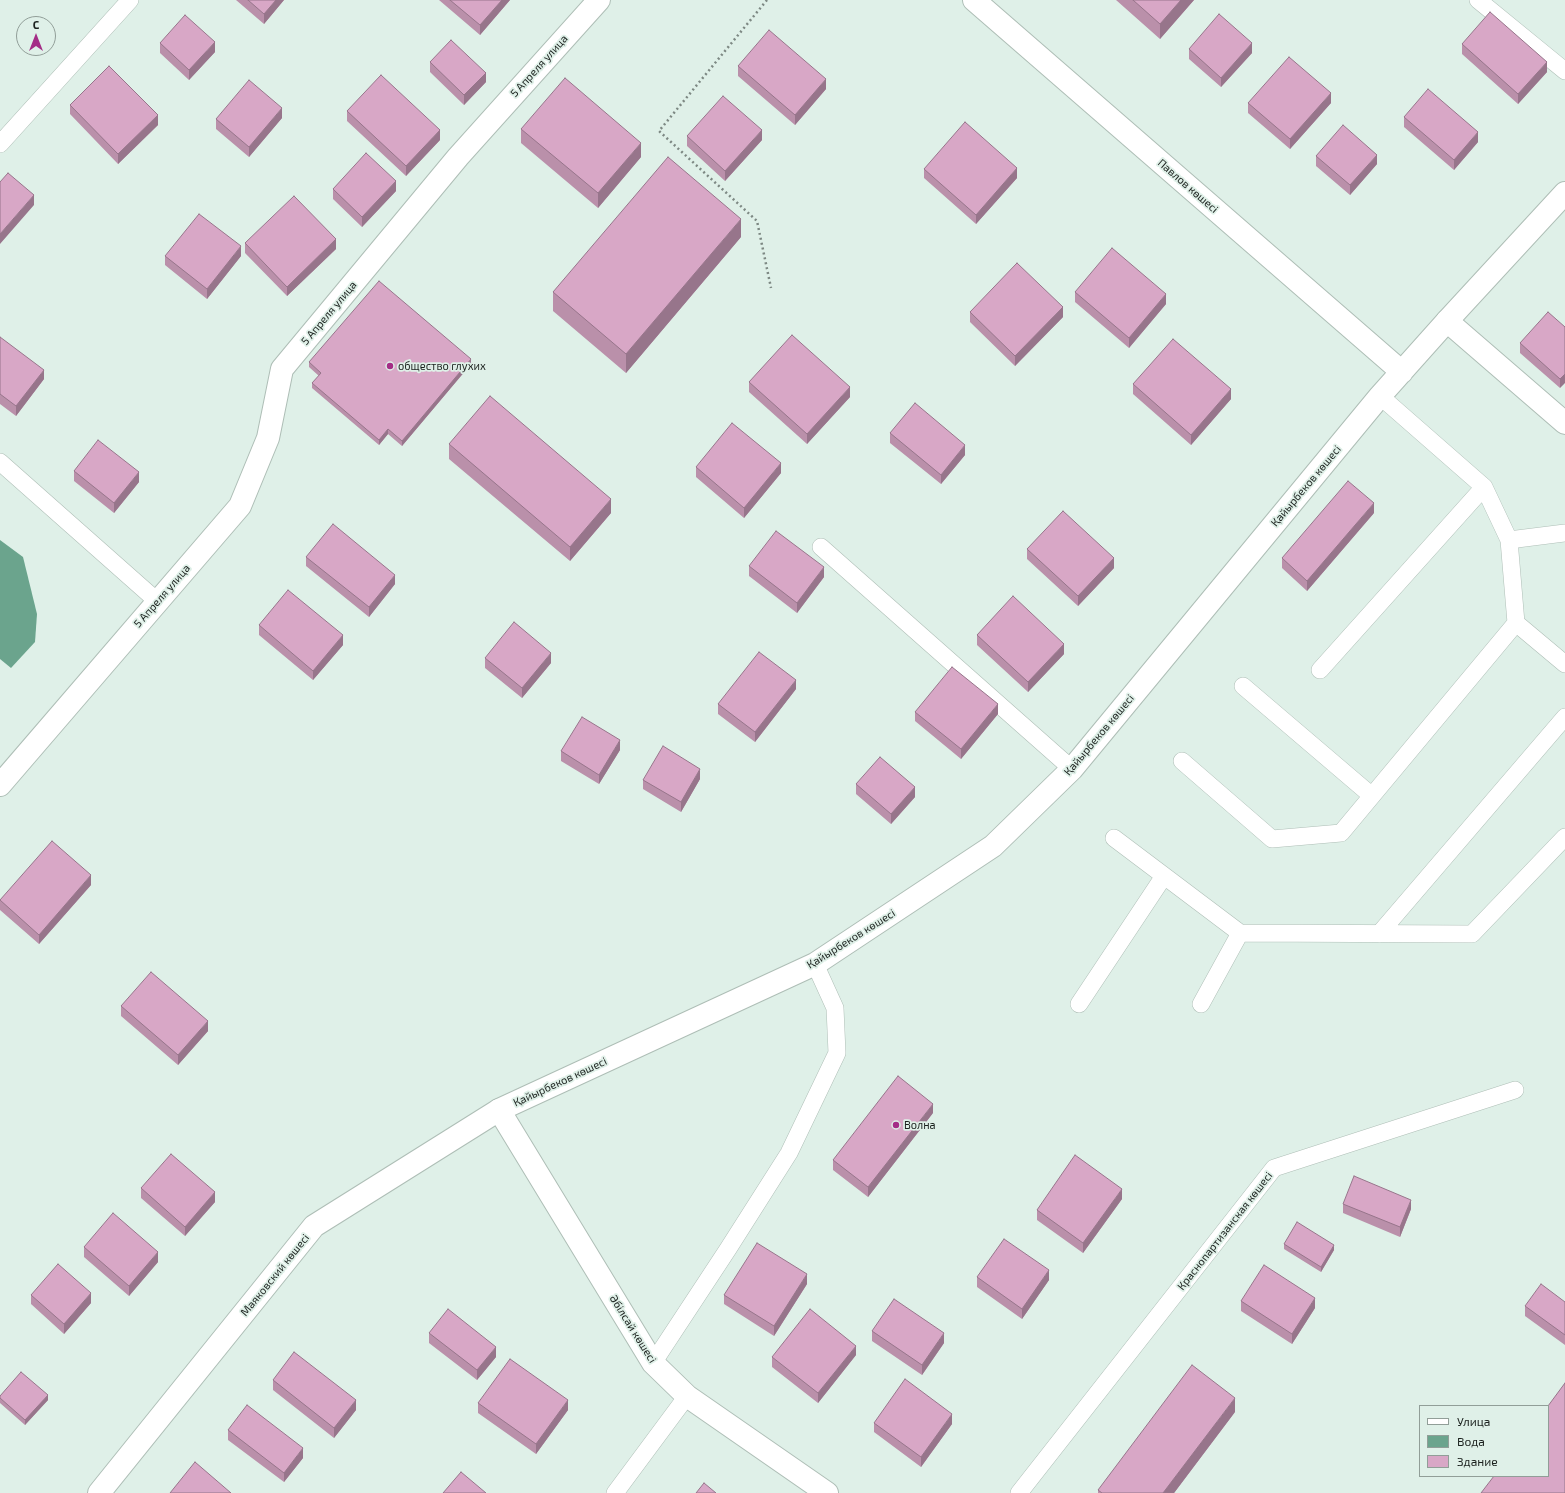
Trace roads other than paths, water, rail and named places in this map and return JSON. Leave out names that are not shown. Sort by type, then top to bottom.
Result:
[{"type":"street","name":"5 Апреля улица","points":[[4,781],[240,506],[268,438],[282,369],[458,157],[599,0]]},
{"type":"street","name":"Павлов көшесі","points":[[974,0],[1402,372]]},
{"type":"street","name":"Қайырбеков көшесі","points":[[499,1110],[815,964],[993,846],[1072,769],[1380,396],[1565,193]]},
{"type":"street","points":[[1447,321],[1565,423]]},
{"type":"street","name":"Әбілсай көшесі","points":[[499,1110],[653,1363],[687,1396],[827,1493]]},
{"type":"street","name":"Маяковский көшесі","points":[[99,1493],[314,1226],[499,1110]]},
{"type":"lane","points":[[0,144],[130,0]]},
{"type":"lane","points":[[1478,0],[1565,71]]},
{"type":"lane","points":[[1182,761],[1272,839],[1341,833],[1516,623],[1509,540],[1484,487],[1380,396]]},
{"type":"lane","points":[[0,462],[157,601]]},
{"type":"lane","points":[[1320,670],[1484,487]]},
{"type":"lane","points":[[1509,540],[1565,533]]},
{"type":"lane","points":[[821,547],[1072,769]]},
{"type":"lane","points":[[1516,623],[1565,664]]},
{"type":"lane","points":[[1243,686],[1372,796]]},
{"type":"lane","points":[[1379,934],[1565,717]]},
{"type":"lane","points":[[1114,838],[1240,933],[1472,934],[1565,837]]},
{"type":"lane","points":[[1079,1004],[1164,876]]},
{"type":"lane","points":[[1202,1004],[1240,933]]},
{"type":"lane","points":[[653,1363],[789,1153],[837,1053],[835,1008],[815,964]]},
{"type":"lane","name":"Краснопартизанская көшесі","points":[[1019,1493],[1274,1168],[1515,1090]]},
{"type":"lane","points":[[615,1493],[687,1396]]},
{"type":"water","points":[[0,540],[23,557],[37,614],[35,642],[11,668],[0,659]]},
{"type":"place","name":"общество глухих","points":[[390,366]]},
{"type":"place","name":"Волна","points":[[896,1125]]}]
